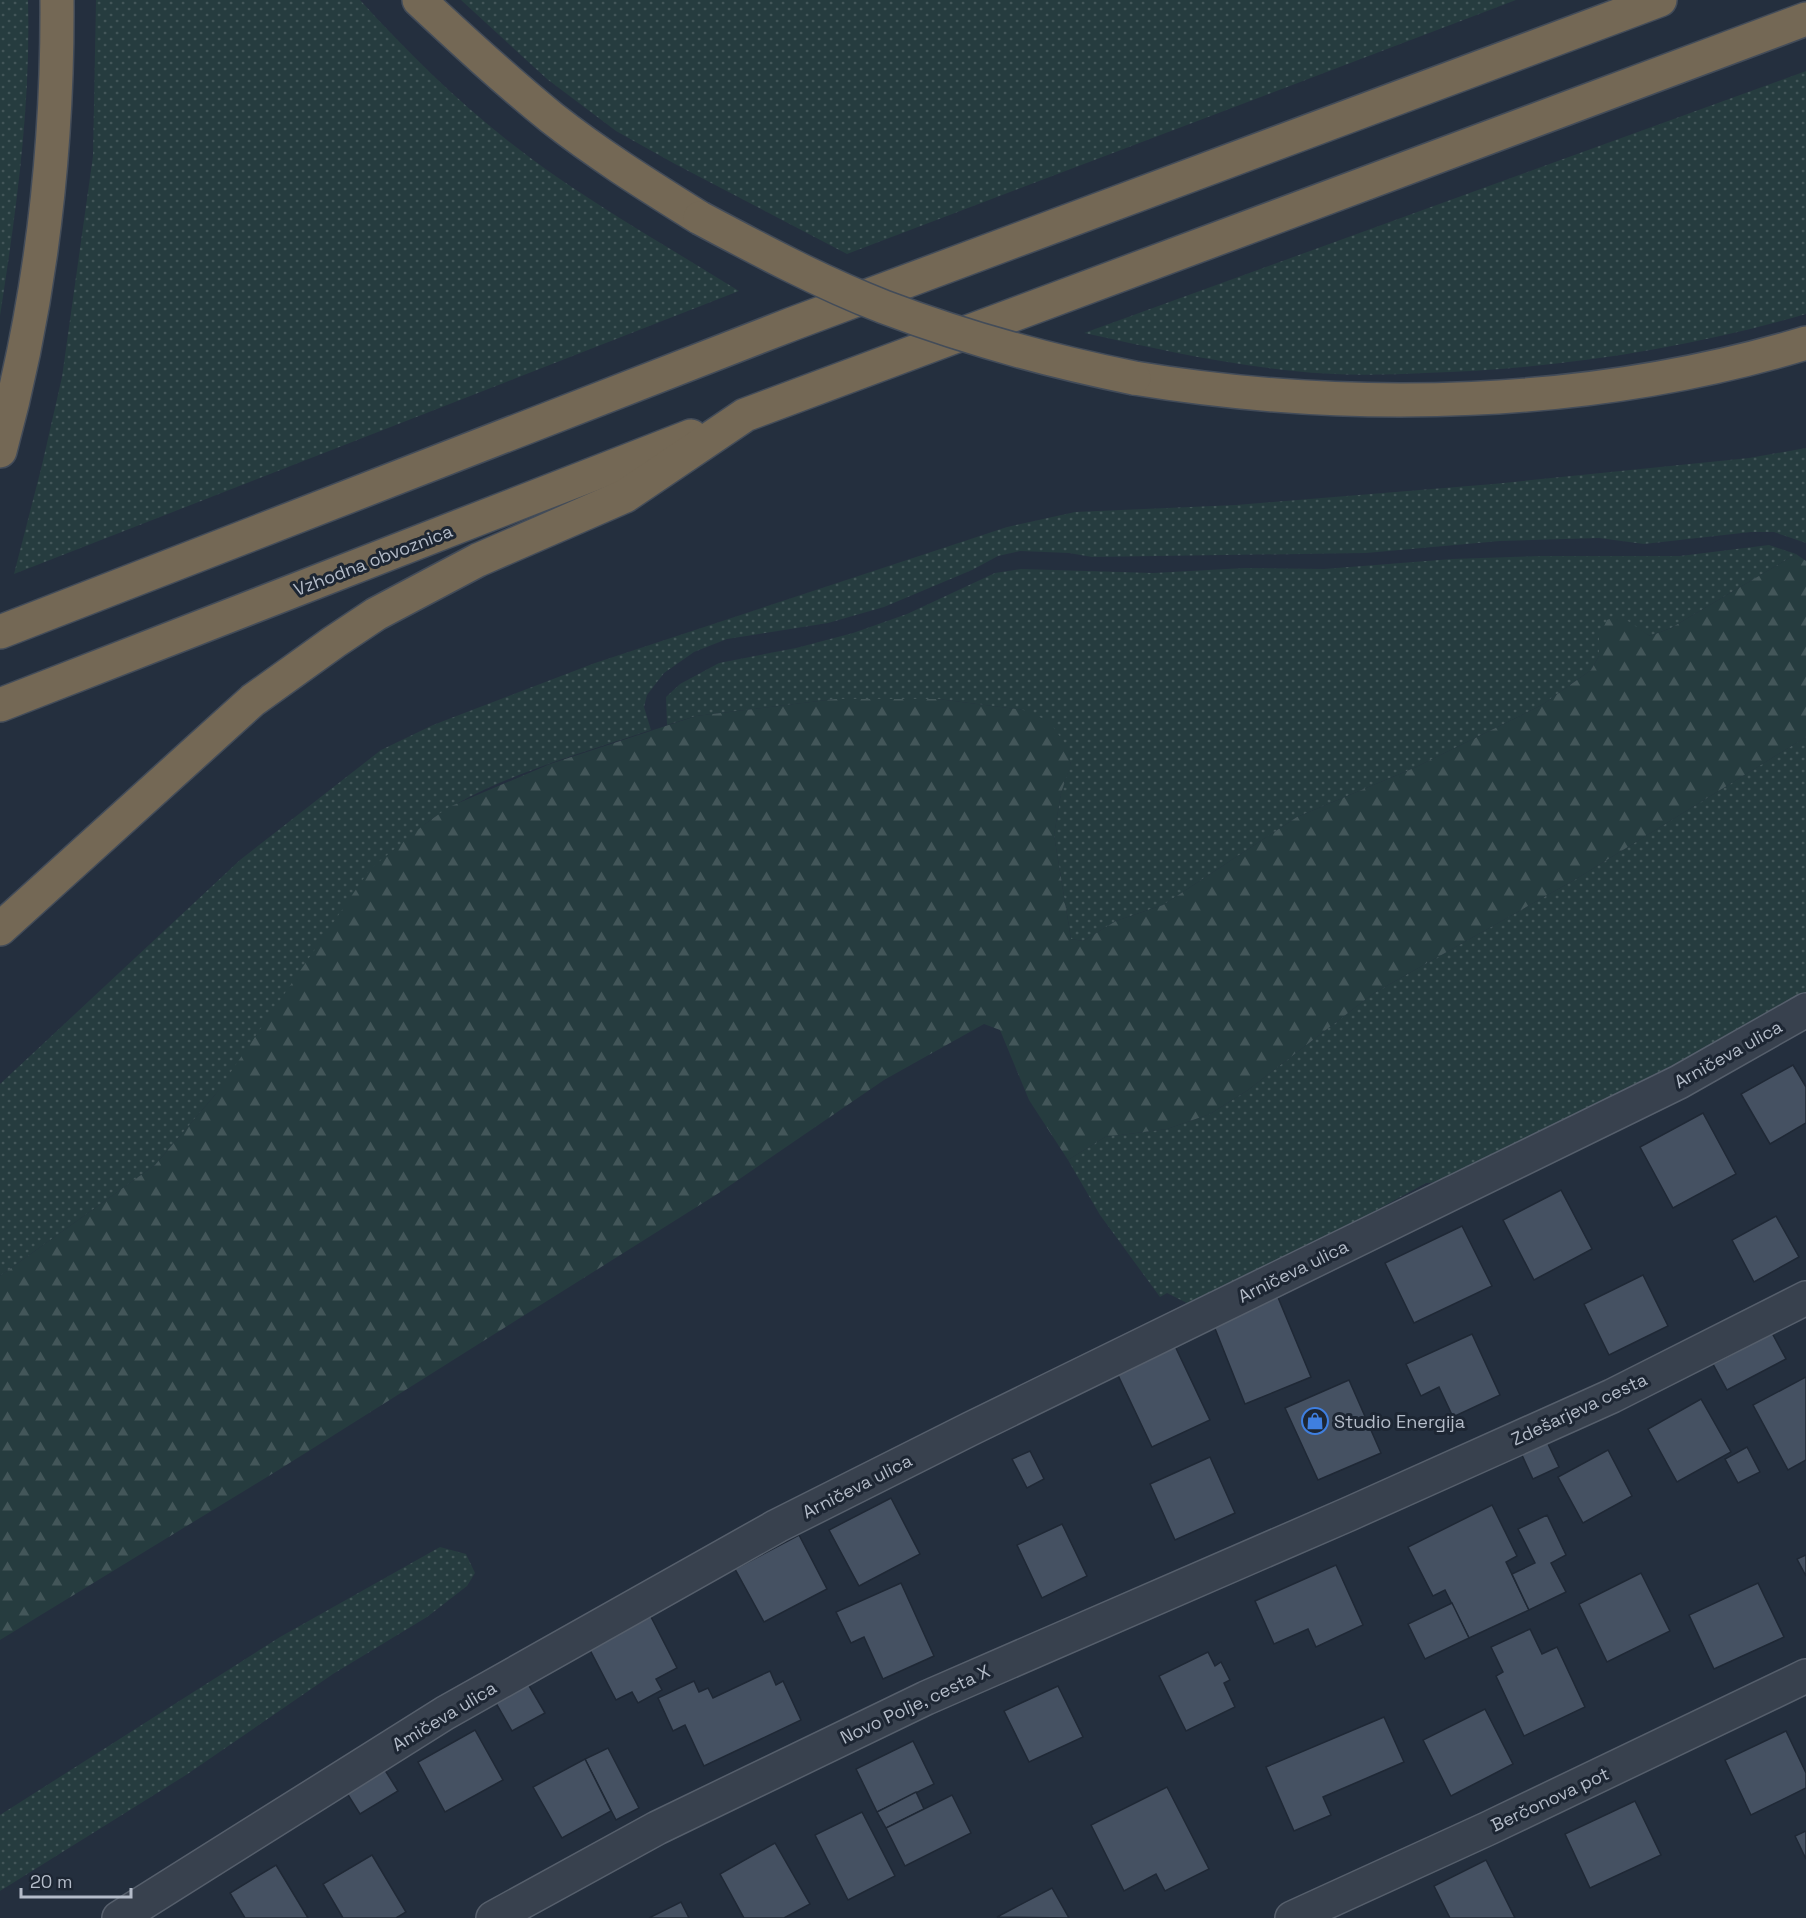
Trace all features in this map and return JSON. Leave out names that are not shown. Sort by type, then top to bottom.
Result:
[{"type":"highway","points":[[0,451],[27,335],[43,238],[53,141],[57,0]]},
{"type":"highway","points":[[419,0],[484,62],[554,119],[628,173],[700,218],[792,266],[883,306],[976,339],[1081,368],[1209,391],[1307,399],[1408,401],[1505,396],[1602,385],[1699,369],[1806,344]]},
{"type":"highway","points":[[0,632],[781,328],[1660,0]]},
{"type":"highway","points":[[0,929],[253,700],[326,647],[376,614],[458,570],[530,536],[625,496],[745,415],[1806,19]]},
{"type":"highway","name":"Vzhodna obvoznica","points":[[0,705],[745,415]]},
{"type":"street","name":"Arničeva ulica","points":[[777,1526],[1679,1082],[1806,1010]]},
{"type":"street","name":"Zdešarjeva cesta","points":[[1349,1514],[1612,1396],[1806,1298]]},
{"type":"street","name":"Novo Polje, cesta X","points":[[493,1918],[657,1828],[926,1698],[1349,1514]]},
{"type":"street","name":"Amičeva ulica","points":[[118,1918],[445,1713],[777,1526]]},
{"type":"street","name":"Berčonova pot","points":[[1292,1918],[1602,1775],[1806,1676]]},
{"type":"green space","points":[[0,0],[28,0],[28,40],[21,159],[0,316]]},
{"type":"green space","points":[[96,0],[360,0],[453,94],[530,158],[601,206],[739,291],[14,574],[62,377],[93,156]]},
{"type":"green space","points":[[461,0],[1516,0],[847,254],[616,131],[547,79]]},
{"type":"green space","points":[[1806,71],[1806,314],[1712,338],[1617,356],[1473,371],[1360,375],[1267,368],[1188,355],[1084,333]]},
{"type":"green space","points":[[1806,448],[1806,543],[1774,532],[1751,532],[1644,544],[1599,538],[1500,541],[1366,553],[1092,557],[1069,553],[1020,551],[998,556],[972,570],[884,607],[828,623],[727,639],[694,652],[664,673],[647,695],[644,707],[651,730],[505,781],[477,793],[425,824],[215,1095],[155,1165],[0,1276],[0,1084],[240,860],[381,750],[433,725],[595,663],[1007,527],[1075,512],[1236,505],[1493,484],[1749,458]]},
{"type":"green space","points":[[1769,545],[1796,554],[1671,628],[1650,636],[1637,628],[1599,637],[1599,656],[1591,670],[1542,705],[1414,768],[1297,817],[1163,905],[1116,921],[1083,941],[1071,939],[1054,835],[1061,793],[1071,763],[1023,710],[938,699],[835,699],[696,716],[667,725],[666,697],[680,684],[719,663],[796,648],[853,633],[907,614],[995,573],[1021,569],[1153,573],[1245,568],[1324,569],[1452,559],[1541,556],[1680,556]]},
{"type":"green space","points":[[1796,554],[1806,561],[1806,737],[1576,879],[1374,993],[1248,1090],[1210,1114],[1167,1129],[1105,1137],[1068,1160],[1029,1100],[1000,1030],[984,1024],[884,1080],[722,1191],[280,1469],[0,1640],[0,1276],[155,1165],[215,1095],[370,869],[449,807],[550,764],[696,716],[835,699],[938,699],[1023,710],[1049,721],[1066,745],[1071,764],[1061,793],[1054,835],[1071,939],[1083,941],[1116,921],[1163,905],[1297,817],[1414,768],[1542,705],[1591,670],[1599,656],[1599,637],[1607,620],[1619,615],[1650,636],[1671,628]]},
{"type":"green space","points":[[1806,737],[1806,998],[1440,1182],[1426,1183],[1289,1258],[1187,1303],[1167,1293],[1160,1297],[1100,1215],[1068,1160],[1105,1137],[1167,1129],[1210,1114],[1248,1090],[1374,993],[1576,879]]},
{"type":"green space","points":[[440,1547],[466,1554],[475,1573],[467,1586],[427,1617],[333,1674],[186,1775],[0,1891],[0,1815],[280,1637]]},
{"type":"building","points":[[1793,1065],[1806,1087],[1806,1123],[1770,1144],[1741,1094]]},
{"type":"building","points":[[1703,1113],[1736,1174],[1673,1208],[1640,1147]]},
{"type":"building","points":[[1561,1190],[1592,1249],[1534,1280],[1503,1220]]},
{"type":"building","points":[[1776,1216],[1799,1257],[1754,1282],[1732,1240]]},
{"type":"building","points":[[1462,1226],[1492,1286],[1414,1323],[1385,1263]]},
{"type":"building","points":[[1643,1275],[1668,1326],[1609,1355],[1584,1304]]},
{"type":"building","points":[[1277,1295],[1311,1377],[1245,1404],[1212,1321]]},
{"type":"building","points":[[1772,1333],[1786,1359],[1727,1390],[1713,1364]]},
{"type":"building","points":[[1472,1334],[1500,1395],[1453,1417],[1439,1387],[1421,1396],[1406,1364]]},
{"type":"building","points":[[1174,1344],[1210,1420],[1152,1447],[1116,1371]]},
{"type":"building","points":[[1806,1377],[1806,1460],[1788,1470],[1753,1405]]},
{"type":"building","points":[[1349,1380],[1381,1453],[1318,1480],[1285,1408]]},
{"type":"building","points":[[1701,1399],[1731,1452],[1677,1482],[1648,1429]]},
{"type":"building","points":[[1547,1442],[1559,1467],[1533,1479],[1521,1453]]},
{"type":"building","points":[[1747,1447],[1760,1472],[1738,1483],[1725,1459]]},
{"type":"building","points":[[1608,1450],[1632,1496],[1583,1523],[1558,1477]]},
{"type":"building","points":[[1030,1451],[1044,1479],[1027,1488],[1012,1459]]},
{"type":"building","points":[[1210,1457],[1235,1513],[1175,1540],[1150,1484]]},
{"type":"building","points":[[891,1498],[920,1554],[859,1586],[829,1530]]},
{"type":"building","points":[[1492,1505],[1517,1556],[1506,1562],[1529,1610],[1469,1638],[1445,1590],[1433,1596],[1408,1547]]},
{"type":"building","points":[[1547,1515],[1566,1555],[1551,1563],[1566,1592],[1529,1610],[1512,1574],[1535,1563],[1518,1529]]},
{"type":"building","points":[[1062,1524],[1087,1576],[1042,1598],[1017,1545]]},
{"type":"building","points":[[799,1535],[827,1589],[764,1622],[735,1569]]},
{"type":"building","points":[[1806,1555],[1806,1576],[1797,1559]]},
{"type":"building","points":[[1336,1565],[1363,1625],[1316,1647],[1308,1629],[1274,1644],[1255,1601]]},
{"type":"building","points":[[1641,1573],[1670,1631],[1607,1662],[1579,1604]]},
{"type":"building","points":[[901,1583],[934,1656],[883,1679],[864,1637],[851,1643],[836,1612]]},
{"type":"building","points":[[1758,1583],[1784,1637],[1714,1669],[1689,1615]]},
{"type":"building","points":[[1452,1603],[1469,1638],[1425,1659],[1408,1624]]},
{"type":"building","points":[[650,1615],[677,1668],[656,1679],[662,1690],[638,1703],[632,1692],[616,1700],[588,1646]]},
{"type":"building","points":[[1530,1629],[1542,1654],[1557,1647],[1585,1707],[1524,1736],[1496,1676],[1503,1672],[1491,1647]]},
{"type":"building","points":[[1208,1652],[1215,1666],[1221,1662],[1230,1680],[1224,1683],[1235,1707],[1186,1731],[1159,1676]]},
{"type":"building","points":[[770,1671],[776,1685],[783,1681],[801,1720],[704,1766],[685,1725],[673,1731],[658,1698],[694,1681],[699,1692],[708,1688],[713,1698]]},
{"type":"building","points":[[528,1684],[545,1713],[512,1731],[496,1703]]},
{"type":"building","points":[[1058,1686],[1083,1737],[1029,1762],[1004,1711]]},
{"type":"building","points":[[1485,1709],[1513,1764],[1451,1796],[1423,1740]]},
{"type":"building","points":[[1384,1717],[1404,1762],[1323,1797],[1331,1815],[1294,1831],[1266,1767]]},
{"type":"building","points":[[475,1730],[503,1780],[445,1812],[418,1762]]},
{"type":"building","points":[[1786,1731],[1806,1773],[1806,1788],[1751,1815],[1725,1760]]},
{"type":"building","points":[[913,1741],[934,1784],[877,1812],[856,1769]]},
{"type":"building","points":[[608,1748],[639,1808],[616,1820],[585,1759]]},
{"type":"building","points":[[585,1759],[611,1811],[562,1838],[533,1787]]},
{"type":"building","points":[[383,1767],[398,1791],[360,1814],[345,1790]]},
{"type":"building","points":[[1167,1787],[1209,1869],[1165,1891],[1156,1874],[1124,1891],[1091,1825]]},
{"type":"building","points":[[916,1792],[924,1809],[886,1828],[877,1812]]},
{"type":"building","points":[[952,1795],[971,1833],[905,1866],[886,1828]]},
{"type":"building","points":[[1635,1801],[1661,1855],[1590,1888],[1565,1834]]},
{"type":"building","points":[[862,1812],[895,1876],[848,1900],[815,1835]]},
{"type":"building","points":[[1806,1831],[1806,1859],[1795,1836]]},
{"type":"building","points":[[775,1843],[810,1904],[784,1918],[744,1918],[720,1874]]},
{"type":"building","points":[[372,1855],[406,1912],[396,1918],[343,1918],[323,1884]]},
{"type":"building","points":[[1486,1860],[1515,1918],[1450,1918],[1434,1886]]},
{"type":"building","points":[[276,1865],[308,1918],[245,1918],[230,1893]]},
{"type":"building","points":[[1052,1888],[1069,1918],[997,1917]]},
{"type":"building","points":[[681,1902],[689,1918],[649,1918]]},
{"type":"place","name":"Studio Energija","points":[[1315,1421]]}]
